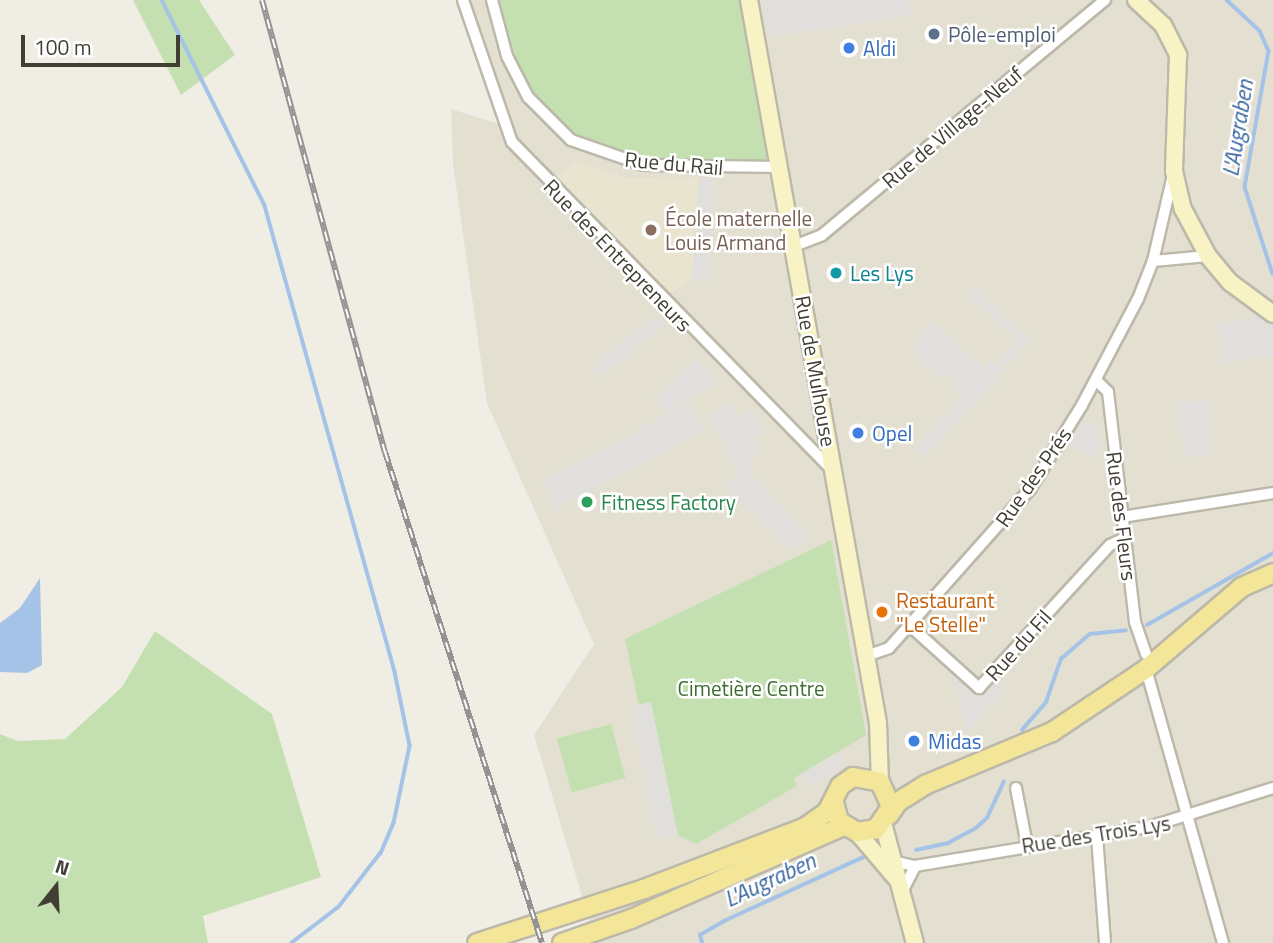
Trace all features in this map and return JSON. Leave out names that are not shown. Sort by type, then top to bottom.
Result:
[{"type":"main road","name":"Rue de Mulhouse","points":[[749,0],[866,656],[882,784]]},
{"type":"main road","points":[[1136,0],[1163,25],[1178,55],[1174,171],[1178,198],[1208,256],[1256,306],[1273,314]]},
{"type":"main road","points":[[562,943],[631,919],[850,829],[886,819],[898,802],[927,784],[1018,750],[1104,694],[1242,587],[1273,573]]},
{"type":"main road","points":[[477,943],[644,889],[804,828],[834,802],[839,786],[859,776],[878,743]]},
{"type":"main road","points":[[859,776],[882,784],[927,784]]},
{"type":"main road","points":[[882,784],[886,819],[915,943]]},
{"type":"main road","points":[[834,802],[850,829],[902,887]]},
{"type":"street","name":"Rue des Entrepreneurs","points":[[463,0],[512,142],[833,471]]},
{"type":"street","name":"Rue du Rail","points":[[492,0],[503,46],[528,97],[571,141],[643,165],[779,167]]},
{"type":"street","name":"Rue de Village-Neuf","points":[[794,246],[822,235],[1105,0]]},
{"type":"street","name":"Rue des Prés","points":[[866,656],[889,648],[1030,488],[1096,380],[1153,261],[1161,215],[1174,171]]},
{"type":"street","points":[[1161,215],[1178,198]]},
{"type":"street","points":[[1153,261],[1208,256]]},
{"type":"street","name":"Rue des Fleurs","points":[[1096,380],[1108,392],[1135,622],[1223,943]]},
{"type":"street","points":[[1099,431],[1111,428]]},
{"type":"street","points":[[1122,517],[1273,493]]},
{"type":"street","name":"Rue du Fil","points":[[908,624],[979,688],[1110,545],[1125,538]]},
{"type":"street","points":[[1016,788],[1027,845]]},
{"type":"street","name":"Rue des Trois Lys","points":[[897,862],[915,866],[1027,845],[1097,836],[1189,818],[1273,789]]},
{"type":"street","points":[[1097,836],[1105,943]]},
{"type":"street","points":[[902,887],[915,866]]},
{"type":"shaded area","points":[[471,0],[1273,0],[1273,943],[596,943],[534,735],[594,644],[487,403],[453,164],[451,109],[512,128]]},
{"type":"shaded area","points":[[762,0],[909,0],[912,14],[769,37]]},
{"type":"shaded area","name":"École maternelle Louis Armand","points":[[574,162],[626,178],[699,177],[693,280],[667,295],[555,178]]},
{"type":"shaded area","points":[[699,177],[714,178],[707,281],[692,280]]},
{"type":"shaded area","points":[[975,288],[1030,341],[997,377],[984,365],[989,360],[996,365],[1017,340],[968,295]]},
{"type":"shaded area","points":[[657,314],[666,325],[600,378],[591,367]]},
{"type":"shaded area","points":[[1257,317],[1273,324],[1273,356],[1223,363],[1217,323]]},
{"type":"shaded area","points":[[932,322],[997,380],[924,457],[913,447],[962,398],[954,389],[960,382],[948,372],[942,379],[912,352]]},
{"type":"shaded area","points":[[696,358],[718,382],[664,413],[655,399]]},
{"type":"shaded area","points":[[1210,400],[1214,455],[1183,457],[1179,402]]},
{"type":"shaded area","points":[[690,402],[705,430],[557,509],[542,481]]},
{"type":"shaded area","points":[[732,403],[739,417],[752,409],[765,431],[754,439],[760,452],[752,456],[750,473],[808,535],[795,547],[788,548],[725,486],[739,473],[708,415]]},
{"type":"shaded area","points":[[1087,419],[1098,427],[1103,443],[1093,458],[1071,443]]},
{"type":"shaded area","points":[[961,671],[979,687],[991,674],[1007,688],[966,734],[955,679]]},
{"type":"shaded area","points":[[651,702],[677,836],[656,840],[630,706]]},
{"type":"shaded area","points":[[839,753],[847,764],[813,787],[801,774]]},
{"type":"green space","points":[[133,0],[199,0],[235,55],[181,95]]},
{"type":"green space","points":[[492,0],[742,0],[772,169],[643,165],[571,140],[528,97]]},
{"type":"green space","name":"Cimetière Centre","points":[[831,540],[866,735],[794,778],[797,786],[696,844],[678,835],[651,703],[639,706],[625,639]]},
{"type":"green space","points":[[155,631],[272,714],[321,877],[203,916],[208,943],[0,943],[0,734],[18,741],[65,739],[122,687]]},
{"type":"green space","points":[[611,724],[625,778],[571,793],[557,738]]},
{"type":"water","points":[[40,578],[42,665],[27,673],[0,672],[0,623],[20,608]]},
{"type":"waterway","points":[[162,0],[265,206],[395,672],[410,746],[394,823],[381,853],[339,907],[292,943]]},
{"type":"waterway","name":"L'Augraben","points":[[1227,0],[1260,31],[1269,51],[1245,187],[1273,274]]},
{"type":"waterway","name":"L'Augraben","points":[[1147,625],[1273,553]]},
{"type":"waterway","name":"L'Augraben","points":[[1022,730],[1046,702],[1061,659],[1090,634],[1126,630]]},
{"type":"waterway","name":"L'Augraben","points":[[916,850],[948,843],[976,828],[987,818],[1004,782]]},
{"type":"waterway","name":"L'Augraben","points":[[702,943],[700,935],[724,921],[864,857]]},
{"type":"railway","points":[[262,0],[385,452],[542,943]]},
{"type":"place","name":"Pôle-emploi","points":[[934,34]]},
{"type":"place","name":"Aldi","points":[[849,48]]},
{"type":"place","name":"École maternelle Louis Armand","points":[[651,230]]},
{"type":"place","name":"Les Lys","points":[[836,273]]},
{"type":"place","name":"Opel","points":[[858,433]]},
{"type":"place","name":"Fitness Factory","points":[[587,502]]},
{"type":"place","name":"Restaurant \"Le Stelle\"","points":[[882,612]]},
{"type":"place","name":"Midas","points":[[914,741]]}]
